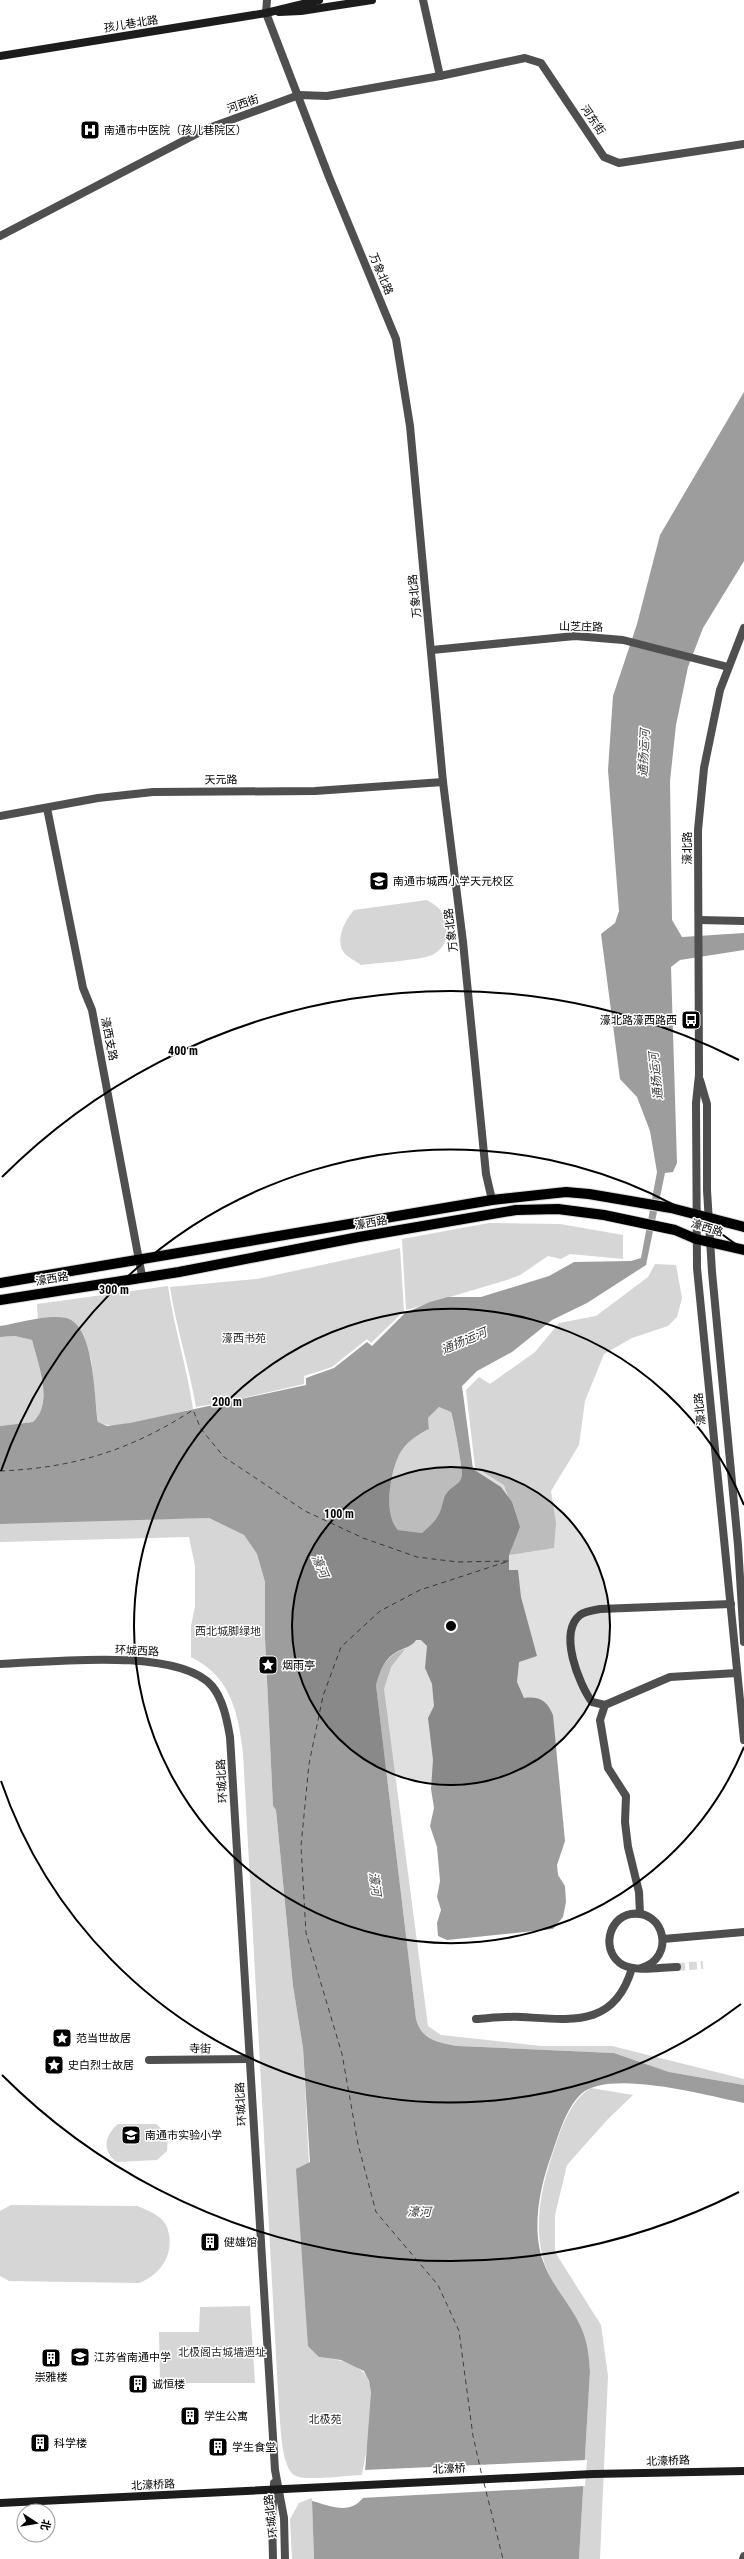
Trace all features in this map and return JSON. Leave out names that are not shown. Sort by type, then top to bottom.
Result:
[{"type":"main road","name":"孩儿巷北路","points":[[0,56],[266,13],[319,0]]},
{"type":"main road","name":"孩儿巷北路","points":[[266,13],[300,12],[372,0]]},
{"type":"main road","name":"濠西路","points":[[0,1283],[140,1261],[492,1200],[566,1192],[632,1200],[671,1208],[696,1216],[744,1227]]},
{"type":"main road","name":"濠西路","points":[[0,1300],[142,1276],[179,1272],[359,1237],[516,1210],[576,1211],[675,1230],[696,1239],[744,1250]]},
{"type":"main road","name":"北濠桥路","points":[[593,2474],[744,2471]]},
{"type":"main road","name":"北濠桥","points":[[306,2487],[593,2474]]},
{"type":"main road","name":"北濠桥路","points":[[0,2503],[306,2487]]},
{"type":"street","points":[[266,13],[267,0]]},
{"type":"street","points":[[422,0],[440,76]]},
{"type":"street","name":"万象北路","points":[[266,13],[330,177],[396,339],[410,426],[432,650],[443,782],[463,942],[486,1174],[492,1200]]},
{"type":"street","name":"河东街","points":[[440,76],[525,58],[541,63],[604,157],[619,163],[744,144]]},
{"type":"street","name":"河西街","points":[[0,236],[206,128],[299,96],[327,96],[440,76]]},
{"type":"street","name":"濠北路","points":[[744,628],[720,690],[704,768],[698,830],[700,963],[699,1075],[696,1103],[696,1239],[744,1740]]},
{"type":"street","name":"山芝庄路","points":[[432,650],[575,636],[623,640],[728,667]]},
{"type":"street","name":"天元路","points":[[0,816],[98,798],[153,792],[315,791],[443,782]]},
{"type":"street","name":"濠西支路","points":[[47,808],[83,988],[92,1010],[142,1276]]},
{"type":"street","points":[[699,924],[744,921]]},
{"type":"street","name":"濠北路","points":[[699,1075],[707,1104],[710,1242],[742,1589],[744,1642]]},
{"type":"street","points":[[729,1587],[742,1589]]},
{"type":"street","points":[[731,1604],[600,1609],[580,1615],[572,1627],[571,1649],[584,1690],[592,1702],[605,1705],[670,1677],[737,1673]]},
{"type":"street","name":"环城西路","points":[[0,1664],[143,1660],[180,1667],[197,1673],[212,1686],[224,1713],[230,1737]]},
{"type":"street","points":[[605,1705],[600,1720],[608,1768],[626,1796],[625,1822],[628,1847],[639,1892],[640,1914]]},
{"type":"street","name":"环城北路","points":[[230,1737],[276,2489],[273,2559]]},
{"type":"street","points":[[641,1968],[651,1965],[658,1958],[663,1939],[656,1922],[640,1914],[630,1914],[615,1924],[609,1941],[615,1959],[632,1968],[641,1968],[677,1967]]},
{"type":"street","points":[[663,1939],[744,1932]]},
{"type":"street","points":[[476,2019],[521,2017],[577,2020],[616,2003],[626,1986],[632,1968]]},
{"type":"street","name":"寺街","points":[[149,2060],[250,2060]]},
{"type":"street","name":"环城北路","points":[[276,2489],[284,2518],[285,2559]]},
{"type":"green space","points":[[427,900],[442,911],[447,923],[447,932],[444,943],[434,954],[411,960],[361,965],[345,954],[340,943],[342,931],[347,919],[354,910]]},
{"type":"green space","points":[[489,1223],[560,1224],[623,1235],[623,1259],[570,1254],[561,1259],[548,1256],[520,1275],[507,1280],[406,1310],[402,1239]]},
{"type":"green space","name":"濠西书苑","points":[[400,1248],[404,1311],[371,1343],[367,1339],[332,1367],[304,1376],[304,1384],[226,1402],[196,1407],[170,1287],[257,1279]]},
{"type":"green space","points":[[655,1264],[676,1265],[682,1298],[677,1317],[668,1326],[632,1338],[604,1354],[585,1401],[579,1445],[551,1491],[556,1523],[554,1548],[509,1555],[519,1527],[504,1485],[475,1467],[466,1390],[479,1377],[490,1384],[535,1352],[559,1323],[596,1316],[648,1277]]},
{"type":"green space","points":[[168,1286],[193,1409],[130,1424],[106,1425],[98,1422],[91,1359],[81,1331],[49,1318],[38,1320],[37,1304]]},
{"type":"green space","points":[[15,1336],[32,1340],[43,1383],[43,1405],[33,1422],[0,1426],[0,1337]]},
{"type":"green space","points":[[439,1407],[451,1412],[458,1444],[462,1476],[461,1479],[445,1496],[440,1513],[436,1519],[422,1533],[398,1530],[393,1523],[389,1504],[391,1483],[396,1463],[405,1446],[429,1429],[428,1418]]},
{"type":"green space","points":[[209,1518],[244,1535],[257,1554],[265,1582],[265,1638],[273,1806],[276,1810],[293,1986],[303,2048],[319,2357],[352,2365],[362,2371],[368,2379],[371,2390],[371,2420],[362,2475],[316,2478],[299,2477],[294,2475],[290,2470],[284,2455],[279,2410],[243,1753],[235,1710],[224,1685],[205,1665],[191,1657],[191,1626],[195,1606],[195,1566],[189,1537],[0,1542],[0,1524],[8,1522]]},
{"type":"green space","points":[[405,1649],[391,1667],[384,1689],[428,2026],[441,2035],[541,2046],[612,2046],[744,2079],[744,2085],[669,2072],[614,2053],[458,2046],[438,2042],[426,2036],[422,2032],[416,2019],[376,1685],[385,1663],[393,1655]]},
{"type":"green space","points":[[591,2088],[633,2095],[607,2120],[567,2165],[555,2215],[555,2252],[601,2325],[608,2376],[600,2559],[579,2559],[590,2371],[586,2345],[582,2334],[546,2268],[541,2251],[539,2216],[541,2199],[549,2164],[561,2131],[573,2106],[584,2093]]},
{"type":"green space","points":[[118,2124],[156,2124],[168,2134],[167,2151],[157,2160],[117,2162],[109,2153],[107,2143],[110,2133]]},
{"type":"green space","points":[[11,2205],[137,2206],[158,2216],[165,2223],[170,2245],[168,2253],[160,2268],[147,2279],[139,2283],[9,2281],[0,2276],[0,2211]]},
{"type":"green space","name":"北极阁古城墙遗址","points":[[250,2306],[255,2383],[160,2383],[159,2332],[199,2332],[200,2307]]},
{"type":"green space","points":[[312,2498],[314,2559],[292,2559],[290,2519],[299,2503]]},
{"type":"water","name":"濠河","points":[[744,392],[744,561],[703,628],[688,667],[676,725],[670,781],[672,920],[682,937],[744,933],[744,950],[680,960],[671,967],[677,1163],[673,1172],[665,1173],[646,1265],[587,1303],[552,1320],[512,1352],[477,1371],[462,1386],[473,1469],[501,1487],[512,1502],[520,1527],[509,1555],[509,1570],[518,1570],[521,1597],[537,1656],[519,1662],[517,1682],[524,1698],[542,1700],[548,1706],[553,1715],[565,1841],[557,1865],[558,1875],[565,1886],[566,1902],[563,1917],[553,1929],[447,1940],[438,1936],[437,1923],[441,1910],[437,1897],[440,1881],[437,1847],[430,1826],[434,1808],[431,1789],[433,1760],[428,1718],[434,1706],[432,1684],[425,1668],[427,1646],[421,1640],[416,1640],[411,1645],[389,1657],[383,1665],[376,1685],[416,2019],[422,2032],[426,2036],[438,2042],[458,2046],[614,2053],[669,2072],[744,2085],[744,2103],[660,2086],[613,2083],[595,2087],[581,2094],[570,2108],[558,2135],[542,2185],[537,2224],[543,2261],[552,2280],[580,2325],[589,2357],[590,2371],[579,2559],[314,2559],[312,2501],[333,2507],[346,2508],[358,2503],[363,2498],[371,2393],[369,2381],[364,2371],[341,2360],[319,2357],[308,2346],[296,2169],[310,2162],[303,2048],[293,1986],[276,1810],[273,1806],[265,1638],[265,1582],[257,1554],[244,1535],[209,1518],[0,1524],[0,1426],[33,1422],[43,1405],[43,1383],[32,1340],[15,1336],[0,1337],[0,1326],[50,1317],[66,1318],[76,1324],[83,1334],[88,1348],[94,1381],[98,1422],[107,1426],[130,1423],[306,1385],[306,1378],[334,1368],[367,1342],[372,1346],[405,1313],[430,1302],[448,1297],[481,1297],[549,1276],[574,1262],[631,1261],[641,1258],[657,1172],[650,1131],[637,1097],[620,1079],[601,934],[615,923],[619,911],[608,770],[613,696],[637,624],[660,535]],"holes":[[[439,1407],[451,1412],[461,1465],[461,1479],[446,1494],[440,1513],[431,1525],[422,1533],[398,1530],[393,1523],[389,1504],[393,1472],[399,1455],[412,1440],[429,1429],[428,1418]]]},
{"type":"pier","points":[[587,2460],[585,2486],[361,2498],[364,2470]]},
{"type":"ferry route","points":[[0,1471],[53,1466],[101,1454],[147,1436],[193,1410],[201,1429],[224,1457],[305,1511],[363,1538],[417,1557],[458,1562],[509,1561],[420,1590],[380,1611],[341,1647],[323,1696],[309,1764],[301,1846],[306,1933],[342,2054],[358,2144],[376,2212],[438,2285],[459,2331],[473,2436],[482,2476]]},
{"type":"ferry route","points":[[484,2483],[503,2559]]},
{"type":"tunnel","points":[[677,1967],[703,1965]]},
{"type":"place","name":"南通市中医院（孩儿巷院区）","points":[[90,130]]},
{"type":"place","name":"南通市城西小学天元校区","points":[[379,881]]},
{"type":"place","name":"濠北路濠西路西","points":[[691,1020]]},
{"type":"place","name":"烟雨亭","points":[[268,1665]]},
{"type":"place","name":"范当世故居","points":[[62,2038]]},
{"type":"place","name":"史白烈士故居","points":[[54,2065]]},
{"type":"place","name":"南通市实验小学","points":[[131,2135]]},
{"type":"place","name":"健雄馆","points":[[210,2242]]},
{"type":"place","name":"江苏省南通中学","points":[[80,2357]]},
{"type":"place","name":"崇雅楼","points":[[51,2358]]},
{"type":"place","name":"诚恒楼","points":[[138,2384]]},
{"type":"place","name":"学生公寓","points":[[190,2416]]},
{"type":"place","name":"科学楼","points":[[40,2443]]},
{"type":"place","name":"学生食堂","points":[[218,2447]]},
{"type":"water label","name":"通扬运河","points":[[644,753]]},
{"type":"water label","name":"通扬运河","points":[[656,1076]]},
{"type":"water label","name":"通扬运河","points":[[464,1341]]},
{"type":"park label","name":"西北城脚绿地","points":[[228,1631]]},
{"type":"park label","name":"北极苑","points":[[325,2419]]}]
